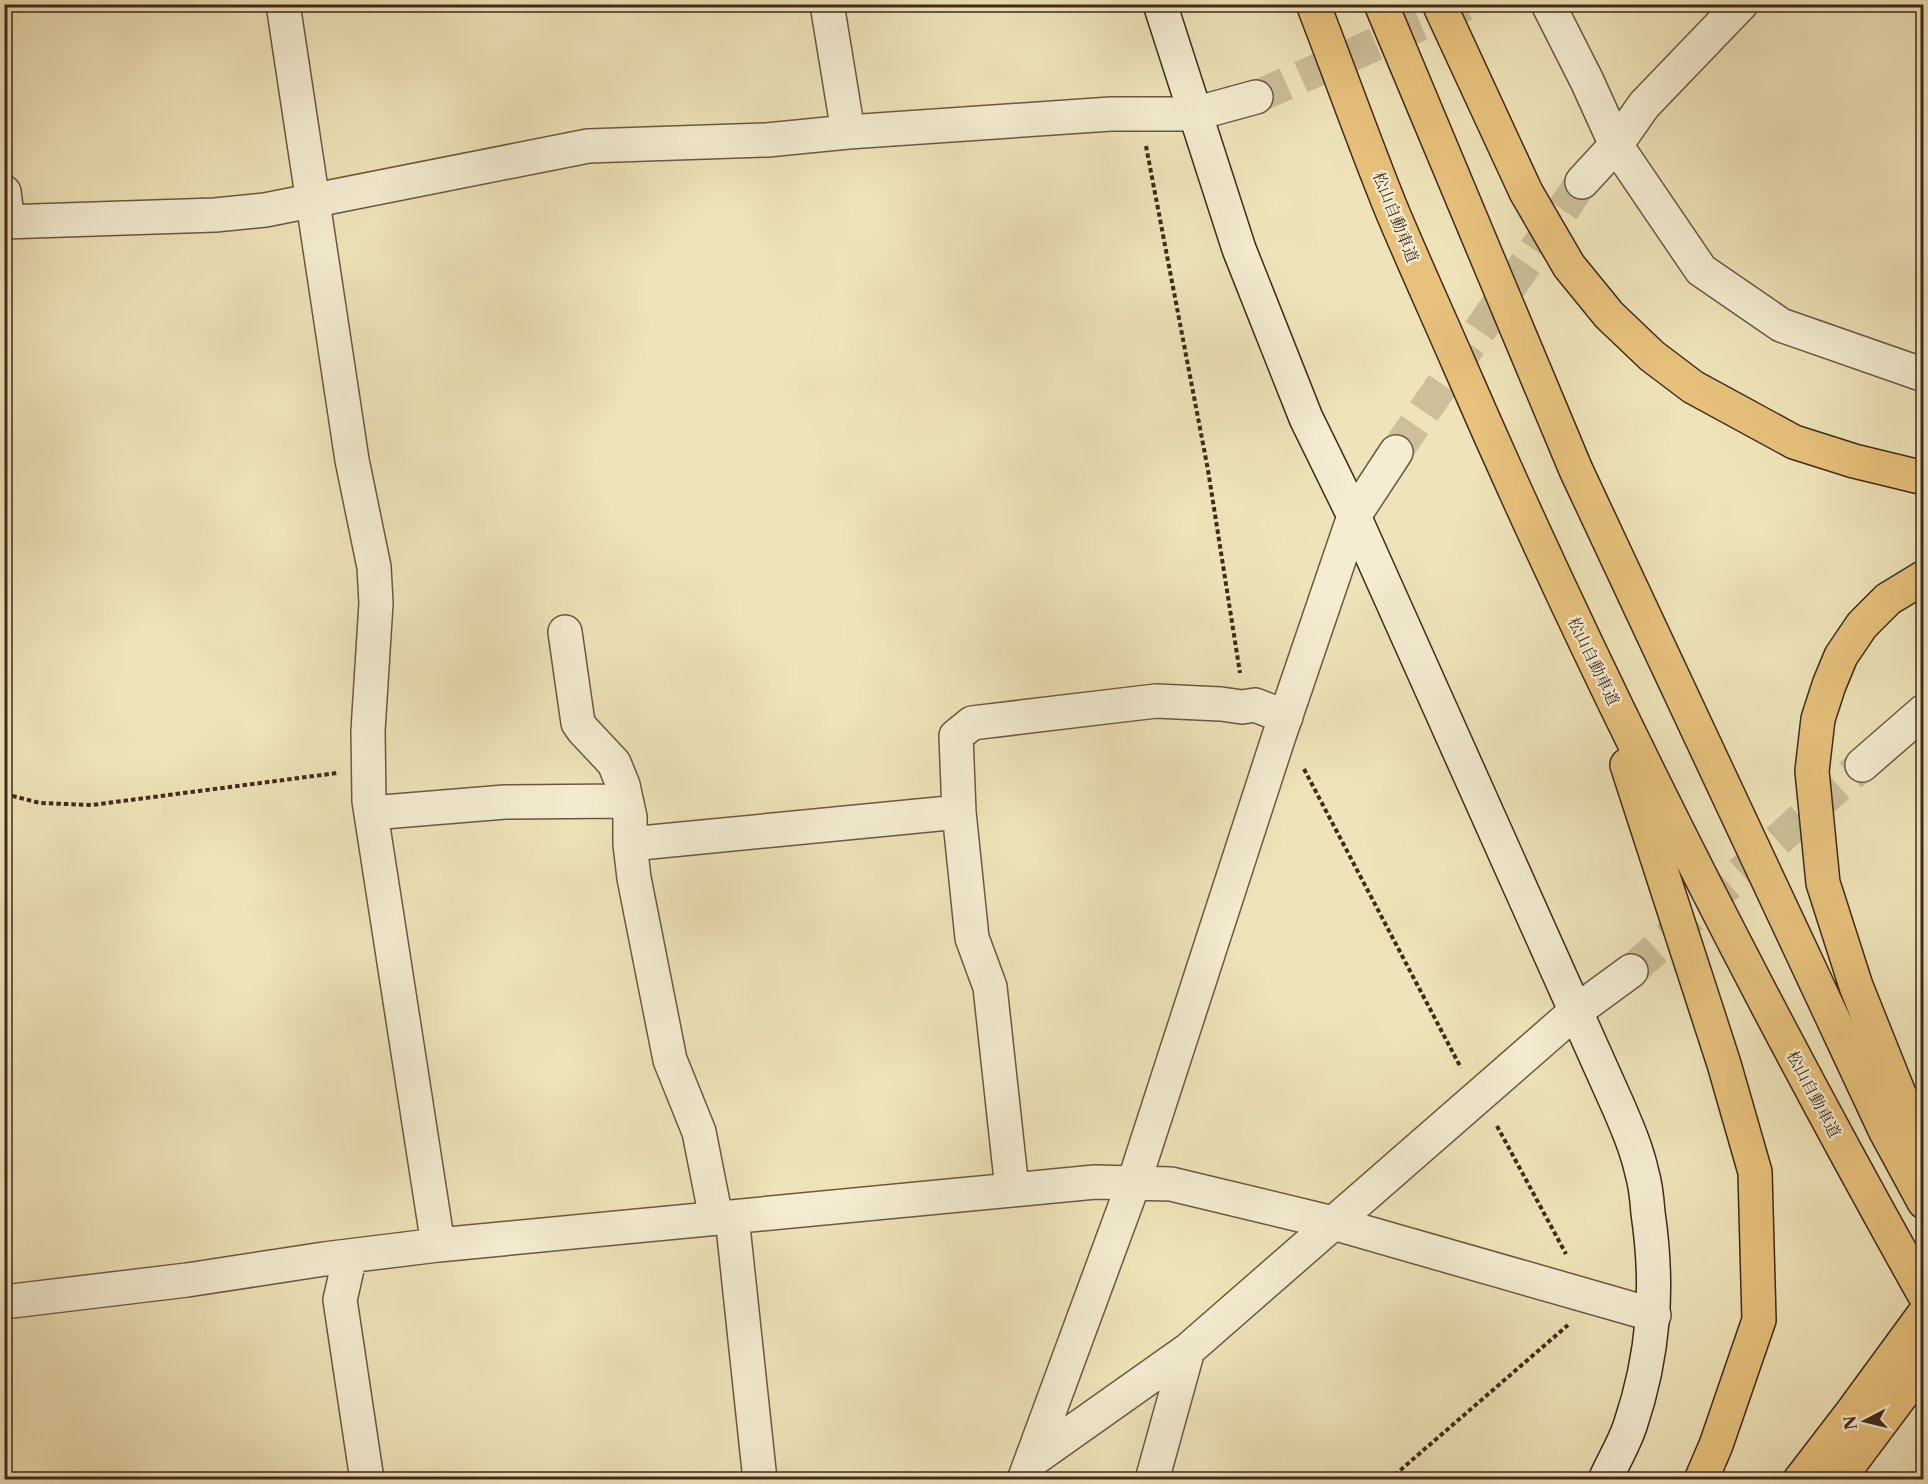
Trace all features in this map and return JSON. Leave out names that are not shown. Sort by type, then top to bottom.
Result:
[{"type":"highway","name":"松山自動車道","points":[[1313,4],[1390,206],[1499,456],[1592,658],[1694,863],[1852,1167],[1923,1294]]},
{"type":"highway","points":[[1381,4],[1576,470],[1897,1124],[1923,1156]]},
{"type":"highway","points":[[1438,4],[1526,192],[1569,266],[1609,315],[1652,356],[1693,387],[1794,442],[1854,461],[1923,478]]},
{"type":"highway","points":[[1923,577],[1888,599],[1862,625],[1841,656],[1818,719],[1812,771],[1823,883],[1923,1202]]},
{"type":"highway","points":[[1592,658],[1724,1064],[1755,1172],[1760,1320],[1716,1445],[1701,1479]]},
{"type":"highway","points":[[1800,1479],[1853,1411],[1923,1314]]},
{"type":"highway","points":[[1838,1479],[1923,1365]]},
{"type":"street","points":[[283,4],[352,460],[374,567],[376,603],[368,731],[372,813],[438,1245]]},
{"type":"street","points":[[827,4],[848,132]]},
{"type":"street","points":[[1160,4],[1239,249],[1306,418],[1353,516],[1631,1137],[1643,1174],[1652,1235],[1654,1315],[1646,1370],[1630,1427],[1605,1479]]},
{"type":"street","points":[[1548,4],[1616,145],[1701,270],[1781,325],[1923,375]]},
{"type":"street","points":[[1582,182],[1616,145],[1644,105],[1741,4]]},
{"type":"street","points":[[6,212],[215,215],[312,202],[351,192],[466,172],[588,146],[767,140],[848,132],[1111,114],[1194,114],[1256,96]]},
{"type":"street","points":[[1028,1470],[1134,1182],[1281,729],[1353,516],[1396,452]]},
{"type":"street","points":[[564,633],[578,723],[614,763],[623,785],[630,817],[634,878],[670,1060],[699,1132],[724,1217],[760,1479]]},
{"type":"street","points":[[1012,1189],[990,987],[972,938],[959,812],[956,736],[972,723],[1156,701],[1242,707],[1255,705],[1281,729]]},
{"type":"street","points":[[1862,765],[1923,711]]},
{"type":"street","points":[[372,813],[505,802],[626,801]]},
{"type":"street","points":[[630,844],[959,812]]},
{"type":"street","points":[[1028,1470],[1188,1350],[1575,1012],[1631,971]]},
{"type":"street","points":[[4,1302],[188,1280],[438,1245],[1012,1189],[1095,1182],[1134,1182],[1171,1184],[1333,1223],[1654,1315]]},
{"type":"street","points":[[350,1256],[340,1300],[367,1479]]},
{"type":"street","points":[[1152,1479],[1188,1350]]},
{"type":"path","points":[[1140,114],[1208,470],[1242,687],[1255,705]]},
{"type":"path","points":[[1281,729],[1290,750],[1300,760],[1478,1096],[1594,1298],[1389,1479]]},
{"type":"path","points":[[5,794],[40,803],[92,806],[369,769]]},
{"type":"tunnel","points":[[1256,97],[1467,4]]},
{"type":"tunnel","points":[[1396,452],[1582,182]]},
{"type":"tunnel","points":[[1631,971],[1862,765]]}]
